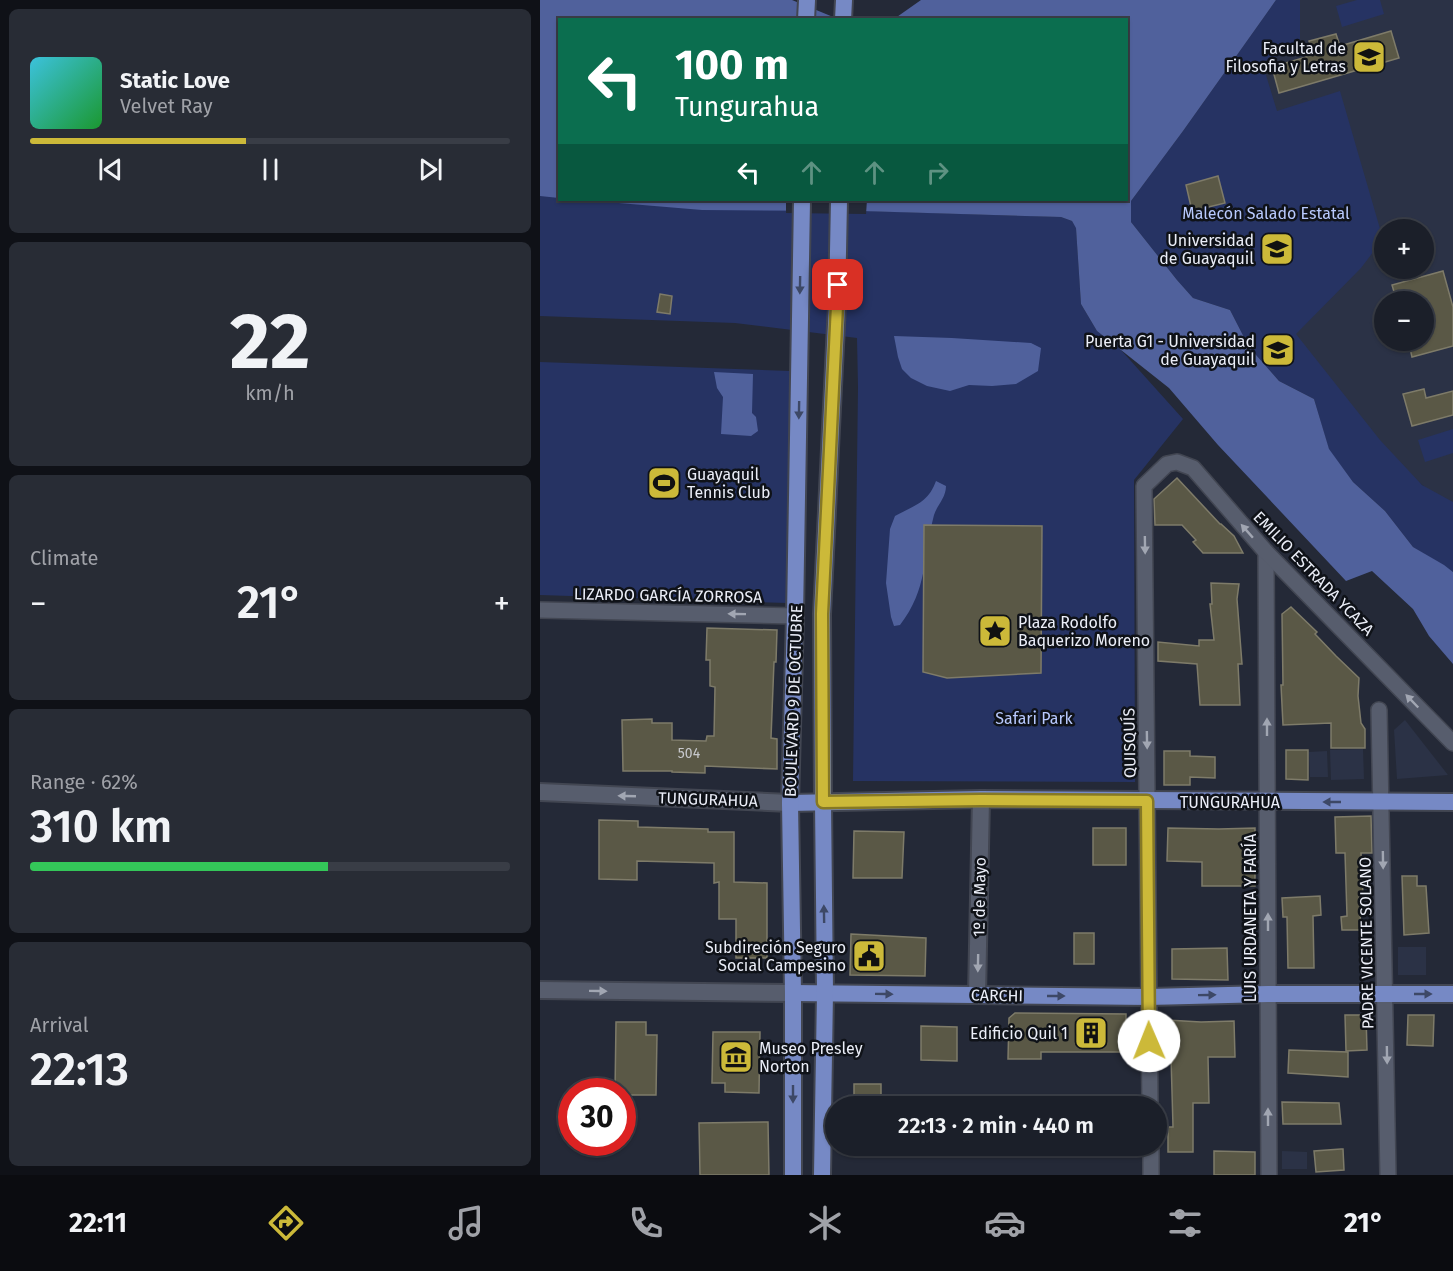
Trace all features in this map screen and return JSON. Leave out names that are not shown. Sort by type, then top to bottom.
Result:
[{"type":"main road","points":[[806,18],[807,0]]},
{"type":"main road","points":[[843,18],[844,0]]},
{"type":"main road","name":"BOULEVARD 9 DE OCTUBRE","points":[[793,1175],[790,803],[801,201]]},
{"type":"main road","name":"BOULEVARD 9 DE OCTUBRE","points":[[822,1175],[825,993],[822,614],[837,316],[839,201]]},
{"type":"main road","name":"TUNGURAHUA","points":[[540,792],[790,803],[981,800],[1453,802]]},
{"type":"main road","name":"1º de Mayo","points":[[977,995],[981,800]]},
{"type":"main road","name":"CARCHI","points":[[540,990],[1149,997],[1268,994],[1453,994]]},
{"type":"street","name":"EMILIO ESTRADA YCAZA","points":[[1144,486],[1167,464],[1177,462],[1193,468],[1266,552],[1453,743]]},
{"type":"street","name":"QUISQUÍS","points":[[1144,486],[1150,1096]]},
{"type":"street","name":"LUIS URDANETA Y FARÍA","points":[[1266,552],[1269,1175]]},
{"type":"street","name":"LIZARDO GARCÍA ZORROSA","points":[[540,610],[795,616]]},
{"type":"street","name":"PADRE VICENTE SOLANO","points":[[1380,711],[1388,1175]]},
{"type":"street","points":[[1151,1156],[1151,1175]]},
{"type":"shaded area","points":[[540,0],[792,0],[836,18],[558,18],[558,198],[540,196]]},
{"type":"shaded area","points":[[921,0],[1276,0],[1131,201],[1131,222],[1193,298],[1230,310],[1249,347],[1279,381],[1314,399],[1329,449],[1353,482],[1385,511],[1413,547],[1453,572],[1453,664],[1429,636],[1413,609],[1372,571],[1346,581],[1218,445],[1169,388],[1097,331],[1081,304],[1076,228],[1072,221],[1061,217],[861,211],[702,210],[595,201],[1128,201],[1128,18],[895,18]]},
{"type":"shaded area","name":"Universidad de Guayaquil","points":[[1279,0],[1453,0],[1453,511],[1387,455],[1306,357],[1184,143]]},
{"type":"shaded area","points":[[894,336],[1031,343],[1041,348],[1038,371],[1016,384],[969,385],[950,391],[927,386],[911,378],[902,369]]},
{"type":"shaded area","points":[[714,372],[753,374],[752,413],[756,417],[758,431],[751,436],[721,434],[723,397],[717,388]]},
{"type":"shaded area","points":[[936,481],[946,486],[946,490],[934,515],[916,599],[900,625],[894,626],[886,583],[890,529],[895,516],[925,499]]},
{"type":"shaded area","points":[[1405,720],[1448,775],[1397,779],[1394,730]]},
{"type":"shaded area","points":[[1363,749],[1364,779],[1331,780],[1330,750]]},
{"type":"shaded area","points":[[1327,751],[1328,777],[1310,777],[1309,752]]},
{"type":"shaded area","points":[[1398,947],[1426,947],[1426,975],[1398,975]]},
{"type":"shaded area","points":[[1282,1151],[1307,1152],[1307,1169],[1282,1169]]},
{"type":"green space","name":"Malecón Salado Estatal","points":[[1276,0],[1300,0],[1300,48],[1262,62],[1277,111],[1340,91],[1377,219],[1374,219],[1374,251],[1361,268],[1296,334],[1380,440],[1422,485],[1453,502],[1453,572],[1413,547],[1385,511],[1353,482],[1329,450],[1314,399],[1279,381],[1249,347],[1230,310],[1193,298],[1131,222],[1131,201]]},
{"type":"green space","points":[[1357,0],[1380,0],[1384,14],[1342,27],[1336,6]]},
{"type":"green space","name":"Plaza Rodolfo Baquerizo Moreno","points":[[540,195],[558,197],[558,201],[615,201],[1061,217],[1072,221],[1076,227],[1081,304],[1097,331],[1121,350],[1183,419],[1134,480],[1135,782],[853,781],[857,338],[735,323],[540,316]]},
{"type":"green space","name":"Guayaquil Tennis Club","points":[[540,362],[790,371],[787,603],[540,595]]},
{"type":"green space","points":[[1453,429],[1453,453],[1425,462],[1418,440]]},
{"type":"pier","points":[[786,201],[867,201],[866,214],[786,213]]},
{"type":"building","points":[[1391,31],[1399,58],[1279,93],[1272,67],[1313,55],[1309,41],[1336,34],[1340,46]]},
{"type":"building","points":[[1218,176],[1225,203],[1192,211],[1186,185]]},
{"type":"building","points":[[1443,271],[1453,307],[1453,346],[1412,357],[1411,351],[1434,351],[1434,291],[1394,291],[1392,285],[1414,279],[1434,279],[1434,273]]},
{"type":"building","points":[[660,294],[672,296],[670,314],[657,312]]},
{"type":"building","points":[[1424,389],[1426,398],[1453,391],[1453,415],[1412,426],[1403,394]]},
{"type":"building","points":[[1177,478],[1234,536],[1243,553],[1203,553],[1193,542],[1196,540],[1182,525],[1155,525],[1154,499]]},
{"type":"building","points":[[924,525],[1042,526],[1041,673],[947,678],[923,672]]},
{"type":"building","points":[[1211,583],[1239,584],[1237,599],[1242,664],[1238,664],[1240,705],[1200,705],[1197,664],[1158,661],[1158,642],[1199,646],[1199,640],[1214,640],[1210,604],[1212,604]]},
{"type":"building","points":[[1291,607],[1359,678],[1358,696],[1361,723],[1365,729],[1365,748],[1331,748],[1331,723],[1283,725],[1282,614]]},
{"type":"building","points":[[707,628],[777,630],[771,738],[777,739],[777,769],[705,766],[705,773],[623,771],[622,720],[652,719],[652,723],[672,723],[672,740],[706,741],[707,736],[714,736],[715,687],[710,686],[710,660],[706,660]]},
{"type":"building","points":[[1286,750],[1308,750],[1308,780],[1286,779]]},
{"type":"building","points":[[1164,751],[1190,751],[1190,756],[1215,757],[1215,778],[1190,777],[1190,785],[1164,785]]},
{"type":"building","points":[[1371,816],[1372,853],[1361,853],[1363,894],[1359,894],[1361,930],[1342,930],[1341,917],[1347,916],[1345,853],[1336,853],[1335,817]]},
{"type":"building","points":[[599,820],[638,821],[638,827],[734,832],[734,882],[767,883],[767,958],[736,958],[736,919],[719,919],[719,882],[714,883],[714,863],[637,861],[637,880],[599,879]]},
{"type":"building","points":[[1093,828],[1126,828],[1126,865],[1093,865]]},
{"type":"building","points":[[1168,828],[1255,828],[1255,886],[1202,886],[1202,862],[1167,861]]},
{"type":"building","points":[[854,831],[904,832],[902,878],[853,878]]},
{"type":"building","points":[[1402,876],[1417,876],[1417,886],[1426,886],[1429,933],[1404,935]]},
{"type":"building","points":[[1320,896],[1321,915],[1313,916],[1314,968],[1288,968],[1287,917],[1283,917],[1282,898]]},
{"type":"building","points":[[1074,933],[1094,933],[1094,964],[1074,964]]},
{"type":"building","points":[[851,934],[926,938],[925,976],[850,975]]},
{"type":"building","points":[[1227,948],[1228,980],[1172,979],[1172,949]]},
{"type":"building","points":[[1015,1013],[1126,1014],[1126,1052],[1041,1052],[1041,1059],[1008,1059],[1009,1018]]},
{"type":"building","points":[[1345,1015],[1366,1015],[1367,1050],[1346,1051]]},
{"type":"building","points":[[1408,1015],[1434,1015],[1433,1046],[1407,1045]]},
{"type":"building","points":[[1167,1020],[1234,1021],[1235,1057],[1208,1057],[1209,1103],[1193,1103],[1193,1152],[1168,1152],[1168,1127],[1173,1127],[1171,1057],[1168,1057]]},
{"type":"building","points":[[616,1022],[646,1022],[646,1035],[657,1035],[656,1095],[636,1095],[636,1078],[615,1078]]},
{"type":"building","points":[[921,1026],[957,1027],[957,1061],[921,1060]]},
{"type":"building","name":"Museo Presley Norton","points":[[713,1032],[760,1032],[759,1093],[725,1092],[725,1083],[712,1083]]},
{"type":"building","points":[[1289,1050],[1348,1052],[1348,1077],[1288,1073]]},
{"type":"building","points":[[854,1084],[881,1084],[881,1096],[854,1096]]},
{"type":"building","points":[[1282,1102],[1339,1103],[1341,1124],[1283,1124]]},
{"type":"building","points":[[768,1122],[769,1175],[700,1175],[699,1123]]},
{"type":"building","points":[[1343,1149],[1344,1170],[1316,1172],[1314,1151]]},
{"type":"building","points":[[1214,1151],[1255,1152],[1255,1175],[1214,1175]]},
{"type":"place","name":"Facultad de Filosofia y Letras","points":[[1369,57]]},
{"type":"place","name":"Universidad de Guayaquil","points":[[1277,249]]},
{"type":"place","name":"Puerta G1 - Universidad de Guayaquil","points":[[1278,350]]},
{"type":"place","name":"Guayaquil Tennis Club","points":[[664,483]]},
{"type":"place","name":"Plaza Rodolfo Baquerizo Moreno","points":[[995,631]]},
{"type":"place","name":"Subdireción Seguro Social Campesino","points":[[869,956]]},
{"type":"place","name":"Edificio Quil 1","points":[[1091,1033]]},
{"type":"place","name":"Museo Presley Norton","points":[[736,1057]]},
{"type":"route","points":[[838,285],[822,614],[823,802],[1147,801],[1149,1041]]},
{"type":"park label","name":"Safari Park","points":[[1034,718]]}]
